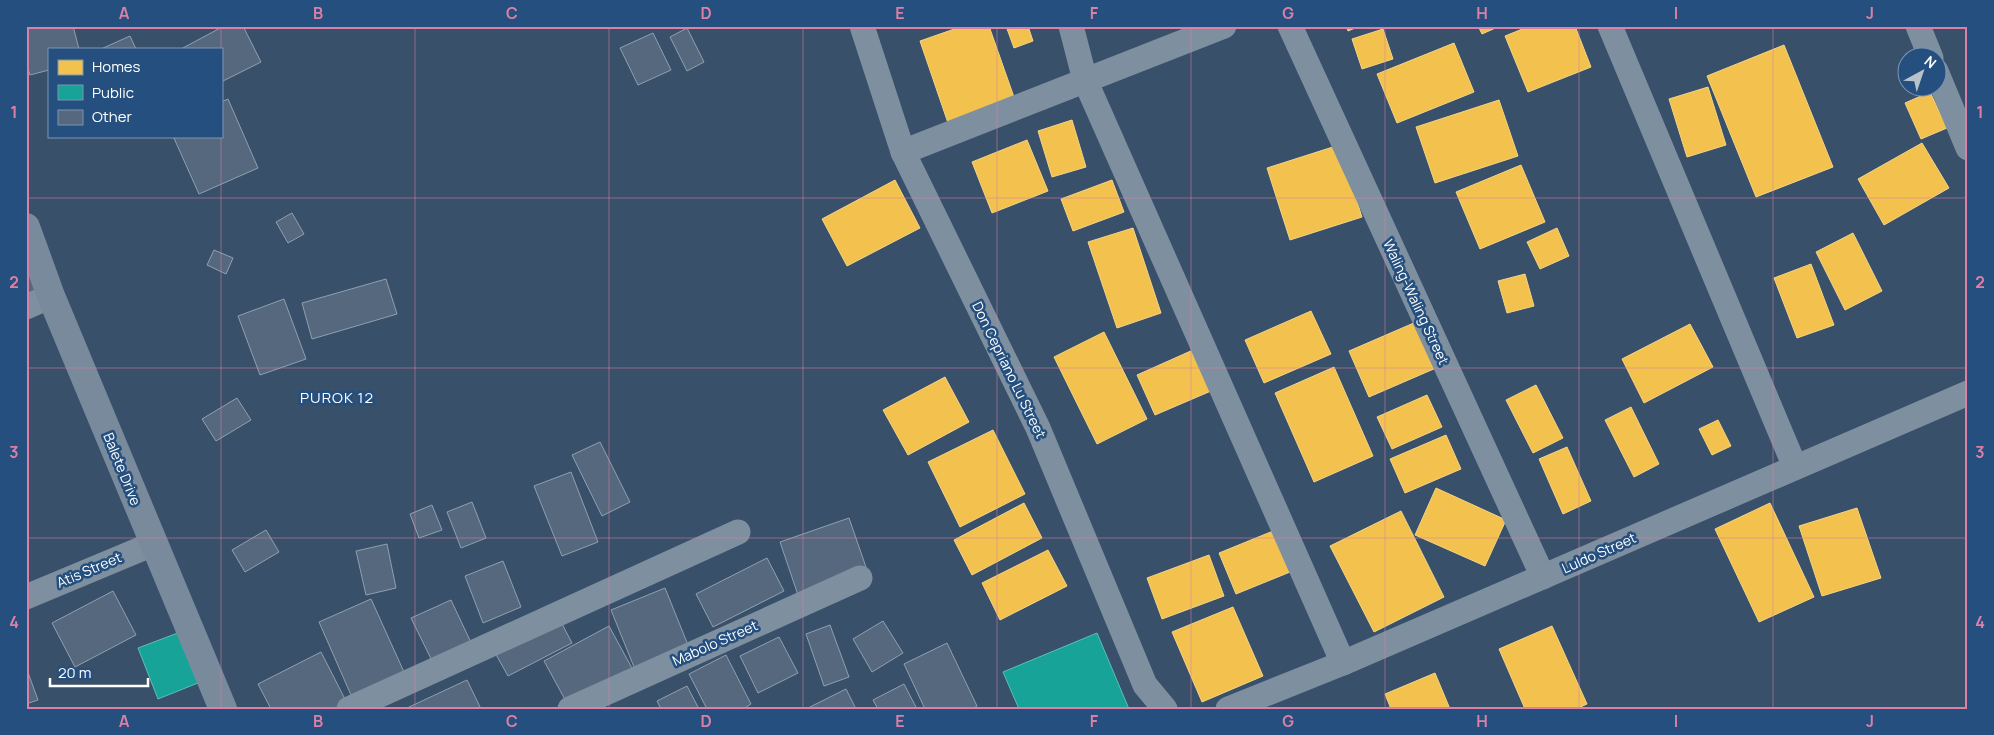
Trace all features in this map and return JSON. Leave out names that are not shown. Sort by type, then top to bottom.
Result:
[{"type":"street","name":"Don Cepriano Lu Street","points":[[862,26],[903,152],[1038,428],[1144,684],[1165,709]]},
{"type":"street","points":[[1071,26],[1086,80],[1343,663]]},
{"type":"street","points":[[903,152],[1224,26]]},
{"type":"street","name":"Waling-Waling Street","points":[[1290,26],[1543,577]]},
{"type":"street","points":[[1610,26],[1795,467]]},
{"type":"street","points":[[1918,26],[1927,48]]},
{"type":"street","points":[[1946,95],[1968,148]]},
{"type":"street","name":"Balete Drive","points":[[26,227],[51,296],[223,709]]},
{"type":"street","points":[[26,307],[51,296]]},
{"type":"street","name":"Luldo Street","points":[[1228,709],[1343,663],[1968,393]]},
{"type":"street","points":[[349,709],[738,532]]},
{"type":"street","name":"Atis Street","points":[[26,597],[153,544]]},
{"type":"street","name":"Mabolo Street","points":[[570,709],[860,578]]},
{"type":"building: Homes","points":[[963,26],[989,26],[1015,100],[948,123],[920,41]]},
{"type":"building: Homes","points":[[1006,26],[1028,26],[1033,41],[1014,48]]},
{"type":"building: Homes","points":[[1346,26],[1360,26],[1348,31]]},
{"type":"building: Homes","points":[[1478,26],[1500,26],[1482,34]]},
{"type":"building: Homes","points":[[1530,26],[1575,26],[1591,67],[1528,92],[1505,36]]},
{"type":"building: Homes","points":[[1383,29],[1393,59],[1362,69],[1352,39]]},
{"type":"building: Homes","points":[[1454,43],[1474,92],[1397,123],[1377,74]]},
{"type":"building: Homes","points":[[1784,45],[1833,167],[1756,197],[1707,76]]},
{"type":"building: Homes","points":[[1708,87],[1726,145],[1687,157],[1669,99]]},
{"type":"building: Homes","points":[[1916,98],[1933,98],[1947,128],[1921,139],[1905,103]]},
{"type":"building: Homes","points":[[1499,100],[1518,156],[1435,183],[1416,127]]},
{"type":"building: Homes","points":[[1072,120],[1086,167],[1052,177],[1038,131]]},
{"type":"building: Homes","points":[[1027,140],[1048,191],[992,213],[972,162]]},
{"type":"building: Homes","points":[[1922,143],[1949,188],[1884,225],[1858,179]]},
{"type":"building: Homes","points":[[1339,145],[1362,217],[1290,240],[1267,168]]},
{"type":"building: Homes","points":[[1521,165],[1545,222],[1480,249],[1456,192]]},
{"type":"building: Homes","points":[[895,180],[920,228],[847,266],[822,219]]},
{"type":"building: Homes","points":[[1112,180],[1124,212],[1073,231],[1061,199]]},
{"type":"building: Homes","points":[[1133,228],[1161,313],[1117,328],[1088,242]]},
{"type":"building: Homes","points":[[1557,228],[1569,256],[1540,269],[1527,242]]},
{"type":"building: Homes","points":[[1853,233],[1882,291],[1845,310],[1816,252]]},
{"type":"building: Homes","points":[[1811,264],[1834,325],[1797,338],[1774,278]]},
{"type":"building: Homes","points":[[1525,274],[1534,306],[1507,313],[1498,281]]},
{"type":"building: Homes","points":[[1311,311],[1331,354],[1264,383],[1245,340]]},
{"type":"building: Homes","points":[[1423,319],[1443,365],[1369,397],[1349,351]]},
{"type":"building: Homes","points":[[1690,324],[1713,367],[1644,403],[1622,359]]},
{"type":"building: Homes","points":[[1104,332],[1147,419],[1097,444],[1054,357]]},
{"type":"building: Homes","points":[[1193,350],[1211,391],[1155,415],[1137,375]]},
{"type":"building: Homes","points":[[1334,367],[1373,456],[1314,482],[1275,393]]},
{"type":"building: Homes","points":[[945,377],[969,422],[908,455],[883,410]]},
{"type":"building: Homes","points":[[1536,385],[1563,438],[1533,453],[1506,400]]},
{"type":"building: Homes","points":[[1427,395],[1442,427],[1392,449],[1377,417]]},
{"type":"building: Homes","points":[[1631,407],[1659,464],[1634,477],[1605,420]]},
{"type":"building: Homes","points":[[1718,420],[1731,446],[1712,455],[1699,429]]},
{"type":"building: Homes","points":[[993,430],[1025,494],[960,527],[928,462]]},
{"type":"building: Homes","points":[[1446,435],[1461,469],[1405,493],[1390,459]]},
{"type":"building: Homes","points":[[1567,447],[1591,501],[1563,514],[1539,459]]},
{"type":"building: Homes","points":[[1436,488],[1506,520],[1485,566],[1415,535]]},
{"type":"building: Homes","points":[[1024,503],[1042,538],[972,575],[954,540]]},
{"type":"building: Homes","points":[[1770,503],[1814,597],[1759,622],[1715,529]]},
{"type":"building: Homes","points":[[1857,508],[1881,578],[1822,596],[1799,526]]},
{"type":"building: Homes","points":[[1401,511],[1444,597],[1374,632],[1330,546]]},
{"type":"building: Homes","points":[[1278,529],[1295,570],[1236,594],[1219,553]]},
{"type":"building: Homes","points":[[1048,550],[1067,586],[1000,620],[982,583]]},
{"type":"building: Homes","points":[[1209,555],[1224,596],[1162,619],[1147,578]]},
{"type":"building: Homes","points":[[1233,607],[1263,676],[1202,702],[1172,632]]},
{"type":"building: Homes","points":[[1552,626],[1587,704],[1576,709],[1525,709],[1499,649]]},
{"type":"building: Homes","points":[[1435,673],[1450,709],[1391,709],[1385,694]]},
{"type":"building: Public","points":[[183,631],[203,681],[158,699],[138,648]]},
{"type":"building: Public","points":[[1097,633],[1129,709],[1019,709],[1003,672]]},
{"type":"building: Other","points":[[35,26],[73,26],[79,48],[48,48],[48,70],[30,75],[26,63],[26,29]]},
{"type":"building: Other","points":[[224,26],[243,26],[261,62],[222,82],[222,48],[183,48]]},
{"type":"building: Other","points":[[687,28],[704,62],[687,71],[670,37]]},
{"type":"building: Other","points":[[653,33],[671,70],[638,85],[620,48]]},
{"type":"building: Other","points":[[130,36],[136,48],[103,48]]},
{"type":"building: Other","points":[[228,99],[258,168],[199,194],[174,138],[222,138],[222,102]]},
{"type":"building: Other","points":[[292,213],[304,234],[288,243],[276,222]]},
{"type":"building: Other","points":[[214,250],[233,258],[226,274],[207,265]]},
{"type":"building: Other","points":[[26,264],[37,295],[26,298]]},
{"type":"building: Other","points":[[386,279],[397,314],[312,339],[302,303]]},
{"type":"building: Other","points":[[284,299],[306,359],[260,375],[238,316]]},
{"type":"building: Other","points":[[237,398],[251,420],[216,441],[202,419]]},
{"type":"building: Other","points":[[600,442],[630,502],[602,516],[572,455]]},
{"type":"building: Other","points":[[571,472],[598,542],[562,556],[534,486]]},
{"type":"building: Other","points":[[472,502],[486,538],[461,548],[447,512]]},
{"type":"building: Other","points":[[432,505],[442,530],[419,538],[410,514]]},
{"type":"building: Other","points":[[849,518],[867,570],[798,595],[780,542]]},
{"type":"building: Other","points":[[266,530],[279,552],[245,572],[232,550]]},
{"type":"building: Other","points":[[387,544],[396,588],[366,595],[356,551]]},
{"type":"building: Other","points":[[767,558],[784,591],[713,627],[696,594]]},
{"type":"building: Other","points":[[503,561],[521,607],[483,623],[465,576]]},
{"type":"building: Other","points":[[665,588],[688,645],[634,667],[611,610]]},
{"type":"building: Other","points":[[113,591],[136,635],[75,667],[52,623]]},
{"type":"building: Other","points":[[371,599],[404,672],[351,695],[319,622]]},
{"type":"building: Other","points":[[451,600],[475,651],[436,669],[411,618]]},
{"type":"building: Other","points":[[559,618],[572,643],[508,676],[494,651]]},
{"type":"building: Other","points":[[883,621],[903,653],[872,672],[853,639]]},
{"type":"building: Other","points":[[830,625],[849,677],[824,686],[806,634]]},
{"type":"building: Other","points":[[609,626],[633,670],[568,705],[544,661]]},
{"type":"building: Other","points":[[779,637],[798,673],[758,693],[740,656]]},
{"type":"building: Other","points":[[947,643],[977,706],[972,709],[925,709],[904,664]]},
{"type":"building: Other","points":[[321,652],[347,703],[335,709],[271,709],[258,684]]},
{"type":"building: Other","points":[[726,655],[751,704],[743,709],[707,709],[689,674]]},
{"type":"building: Other","points":[[26,667],[38,700],[26,704]]},
{"type":"building: Other","points":[[467,680],[481,709],[407,708]]},
{"type":"building: Other","points":[[904,684],[917,709],[878,709],[873,700]]},
{"type":"building: Other","points":[[687,686],[699,709],[661,709],[657,701]]},
{"type":"building: Other","points":[[846,689],[856,709],[806,709]]},
{"type":"district","name":"PUROK 12","points":[[337,398]]}]
